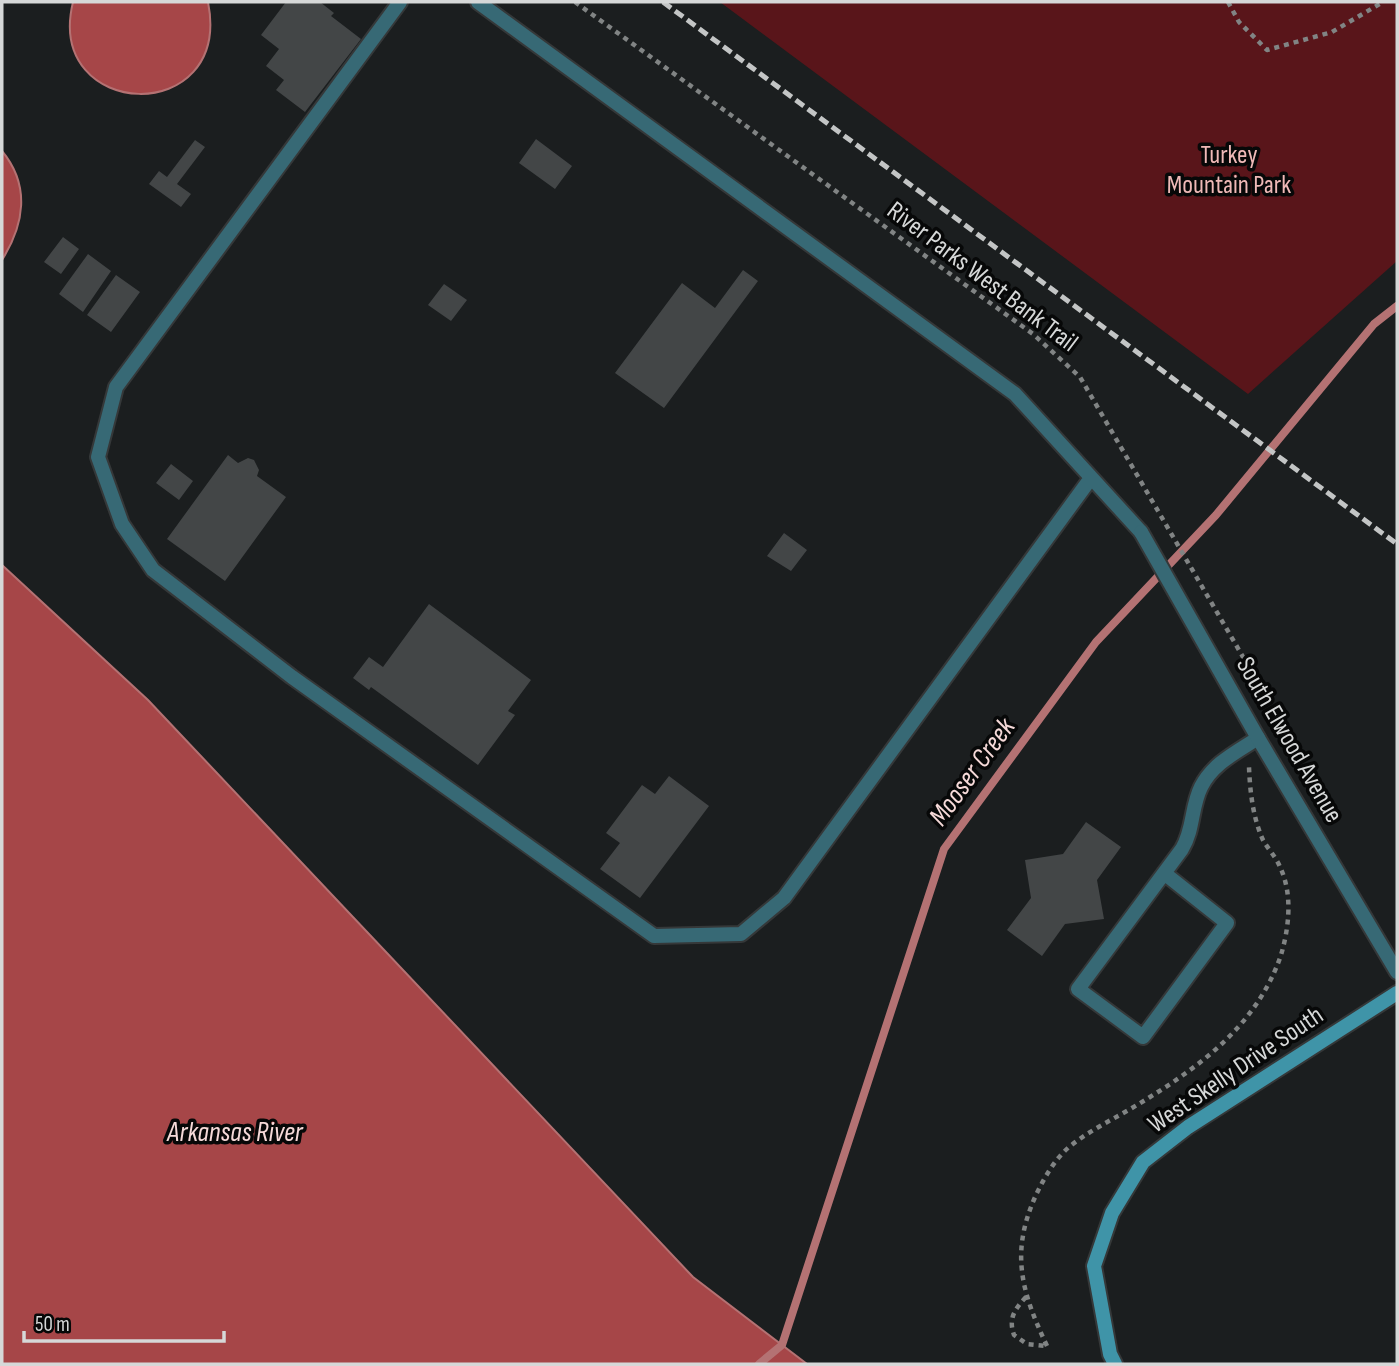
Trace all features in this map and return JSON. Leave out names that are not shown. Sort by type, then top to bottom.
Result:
[{"type":"street","points":[[400,2],[116,387],[98,457],[122,524],[153,570],[292,677],[654,936],[741,934],[784,898],[1091,478]]},
{"type":"street","name":"South Elwood Avenue","points":[[478,2],[1015,394],[1141,532],[1231,690],[1253,741],[1397,972]]},
{"type":"street","points":[[1164,873],[1227,923],[1143,1037],[1078,989],[1191,833],[1200,789],[1205,781],[1220,762],[1253,741]]},
{"type":"street","name":"West Skelly Drive South","points":[[1115,1364],[1110,1354],[1094,1266],[1112,1213],[1143,1162],[1188,1127],[1397,993]]},
{"type":"path","name":"River Parks West Bank Trail","points":[[575,2],[1033,334],[1063,359],[1080,377],[1257,681]]},
{"type":"path","points":[[1228,2],[1239,22],[1267,50],[1332,32],[1382,2]]},
{"type":"path","points":[[1027,1296],[1014,1311],[1014,1335],[1027,1344],[1047,1346],[1027,1296],[1019,1242],[1028,1211],[1052,1168],[1067,1148],[1187,1073],[1221,1047],[1257,1002],[1280,956],[1286,933],[1287,888],[1280,867],[1263,840],[1255,815],[1250,789],[1253,741]]},
{"type":"green space","name":"Turkey Mountain Park","points":[[720,2],[1397,2],[1397,261],[1248,394]]},
{"type":"water","points":[[73,2],[208,2],[208,43],[193,72],[169,89],[139,94],[110,88],[85,70],[72,41]]},
{"type":"water","points":[[2,151],[17,178],[21,206],[15,233],[2,260]]},
{"type":"water","name":"Arkansas River","points":[[2,565],[148,700],[693,1277],[807,1364],[2,1364]]},
{"type":"building","points":[[286,2],[320,2],[334,13],[331,16],[361,39],[305,112],[276,90],[284,80],[266,66],[279,49],[261,35]]},
{"type":"building","points":[[536,139],[572,166],[555,189],[519,163]]},
{"type":"building","points":[[195,140],[205,147],[177,184],[191,194],[181,207],[149,184],[159,171],[167,177]]},
{"type":"building","points":[[63,237],[79,249],[61,274],[44,262]]},
{"type":"building","points":[[88,254],[111,271],[83,312],[59,294]]},
{"type":"building","points":[[743,270],[758,281],[664,408],[615,373],[682,283],[715,308]]},
{"type":"building","points":[[116,275],[140,292],[111,332],[87,315]]},
{"type":"building","points":[[444,284],[467,300],[451,321],[428,305]]},
{"type":"building","points":[[228,455],[238,463],[248,458],[254,460],[259,470],[257,476],[286,497],[225,581],[167,539]]},
{"type":"building","points":[[171,464],[193,481],[179,500],[156,483]]},
{"type":"building","points":[[784,533],[807,550],[791,571],[767,556]]},
{"type":"building","points":[[429,604],[531,680],[508,711],[515,715],[478,765],[371,687],[369,690],[353,678],[369,657],[383,667]]},
{"type":"building","points":[[669,776],[709,806],[640,898],[600,869],[620,843],[606,833],[642,785],[655,794]]},
{"type":"building","points":[[1086,822],[1121,847],[1097,880],[1104,919],[1065,924],[1042,956],[1007,930],[1031,898],[1025,860],[1063,854]]},
{"type":"waterway","name":"Mooser Creek","points":[[759,1364],[782,1345],[944,849],[1096,642],[1216,515],[1374,324],[1397,306]]},
{"type":"railway","points":[[663,2],[1397,544]]}]
